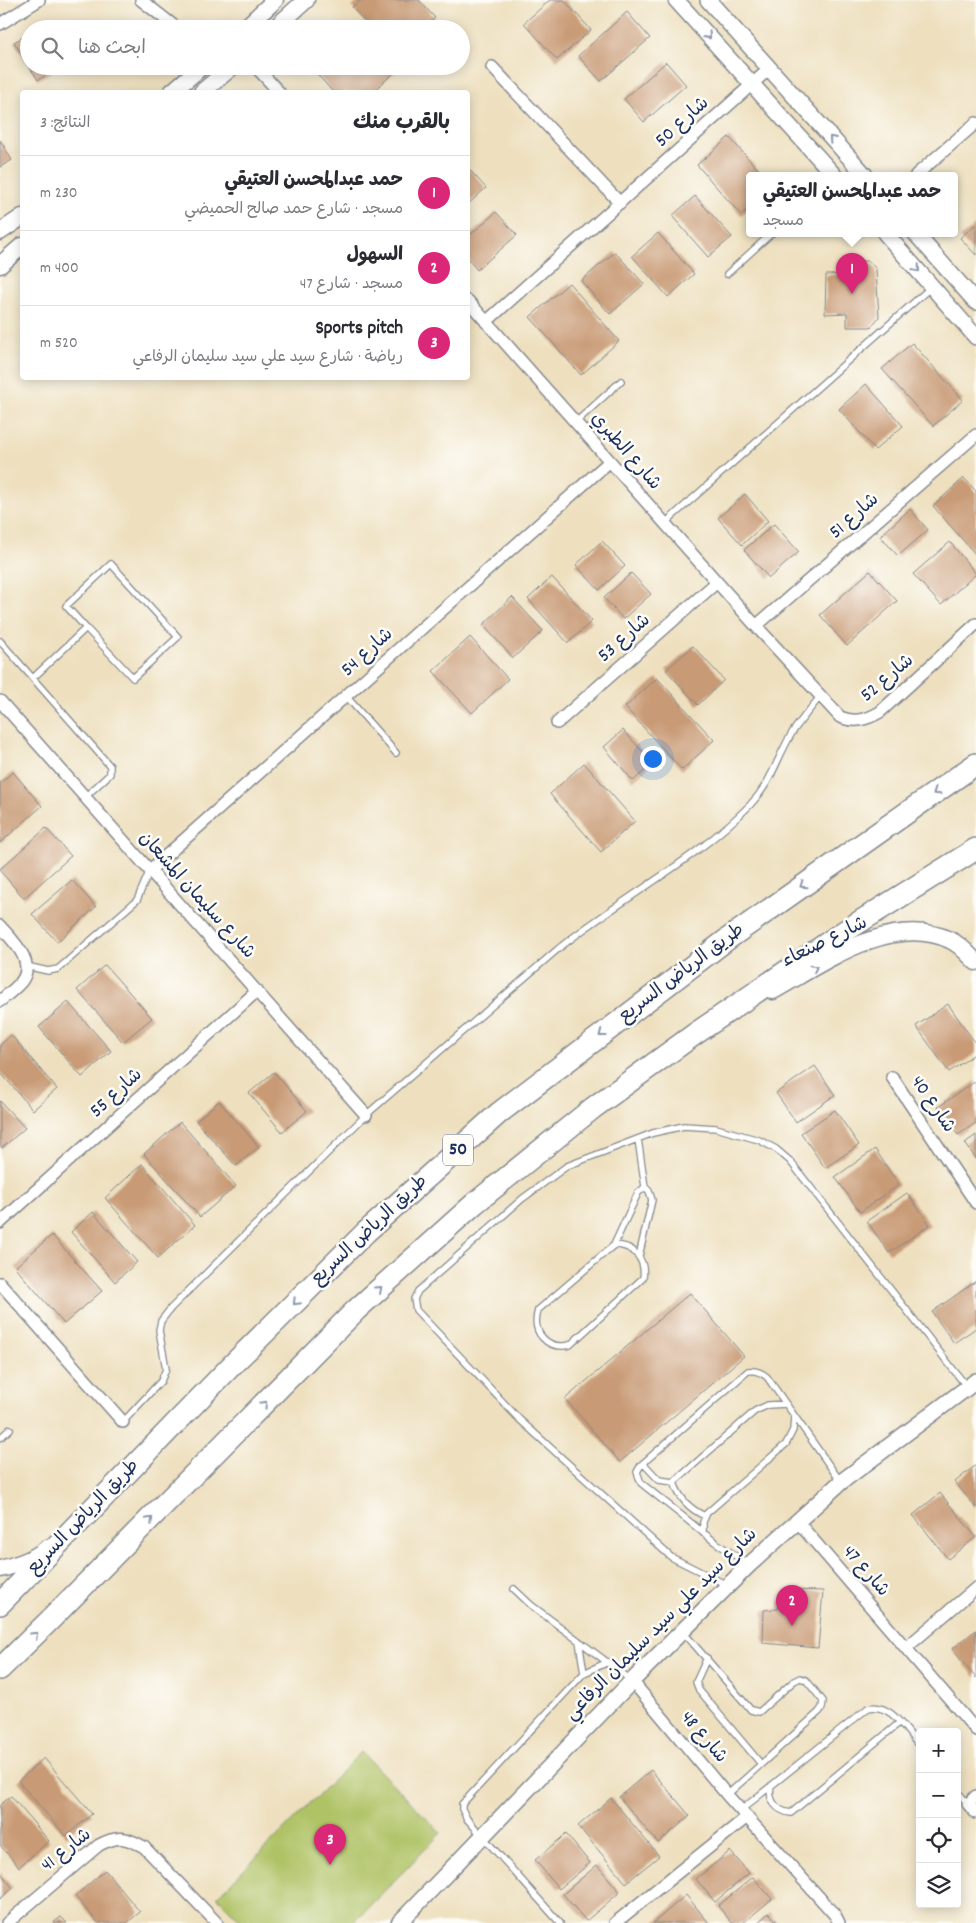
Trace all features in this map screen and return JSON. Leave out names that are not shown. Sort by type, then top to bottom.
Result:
[{"type":"highway","name":"طريق الرياض السريع","points":[[0,1604],[108,1492],[366,1232],[499,1114],[728,938],[976,764]]},
{"type":"highway","points":[[0,1669],[356,1310],[482,1198],[593,1108],[695,1034],[845,931],[976,849]]},
{"type":"main road","points":[[254,20],[275,0]]},
{"type":"main road","points":[[284,20],[306,0]]},
{"type":"main road","points":[[174,90],[192,75]]},
{"type":"main road","points":[[204,90],[222,75]]},
{"type":"main road","points":[[0,232],[20,218]]},
{"type":"main road","points":[[0,265],[20,248]]},
{"type":"main road","name":"شارع صنعاء","points":[[695,1034],[849,948],[877,937],[904,933],[926,934],[951,940],[976,962]]},
{"type":"main road","points":[[0,1569],[16,1565],[42,1552],[108,1492]]},
{"type":"street","points":[[0,24],[39,0]]},
{"type":"street","points":[[141,0],[167,20]]},
{"type":"street","points":[[676,0],[830,172]]},
{"type":"street","points":[[708,0],[862,172]]},
{"type":"street","points":[[492,67],[620,202]]},
{"type":"street","name":"شارع 50","points":[[486,322],[769,69]]},
{"type":"street","points":[[263,75],[276,90]]},
{"type":"street","points":[[919,172],[976,123]]},
{"type":"street","points":[[888,237],[976,337]]},
{"type":"street","points":[[919,237],[976,302]]},
{"type":"street","name":"شارع الطبري","points":[[470,303],[756,626]]},
{"type":"street","name":"شارع 51","points":[[756,626],[976,435]]},
{"type":"street","name":"شارع 54","points":[[150,870],[610,461]]},
{"type":"street","name":"شارع 53","points":[[557,722],[717,582]]},
{"type":"street","name":"شارع 52","points":[[756,626],[833,712],[849,721],[856,721],[872,717],[880,712],[976,624]]},
{"type":"street","name":"شارع سليمان المشعان","points":[[0,701],[366,1115]]},
{"type":"street","points":[[0,926],[18,947],[26,966],[22,981],[0,1001]]},
{"type":"street","name":"شارع 55","points":[[0,1223],[257,991]]},
{"type":"street","name":"شارع 40","points":[[892,1077],[976,1203]]},
{"type":"street","points":[[0,1283],[123,1422]]},
{"type":"street","name":"شارع سيد علي سيد سليمان الرفاعي","points":[[399,1923],[632,1680],[749,1565],[841,1482],[972,1384]]},
{"type":"street","name":"شارع 47","points":[[797,1520],[976,1730]]},
{"type":"street","points":[[906,1647],[976,1588]]},
{"type":"street","name":"شارع 48","points":[[632,1680],[727,1794],[835,1915],[839,1923]]},
{"type":"street","points":[[615,1923],[744,1813]]},
{"type":"street","name":"شارع 41","points":[[7,1923],[99,1845],[111,1839],[122,1838],[134,1841],[144,1848],[217,1923]]},
{"type":"street","points":[[630,1923],[632,1910]]},
{"type":"lane","points":[[728,274],[768,237]]},
{"type":"lane","points":[[665,523],[932,286]]},
{"type":"lane","points":[[576,422],[621,382]]},
{"type":"lane","points":[[111,564],[178,636],[133,678],[86,628],[66,606],[111,564]]},
{"type":"lane","points":[[33,678],[86,628]]},
{"type":"lane","points":[[0,641],[110,766],[110,774],[85,797]]},
{"type":"lane","points":[[346,696],[396,753]]},
{"type":"lane","points":[[123,1422],[160,1382],[166,1370],[159,1330],[161,1321],[172,1308],[366,1115],[590,923],[711,841],[744,810],[767,784],[791,734],[820,697]]},
{"type":"lane","points":[[26,966],[40,971],[58,969],[136,900],[150,870]]},
{"type":"lane","points":[[729,1585],[671,1557],[519,1419],[416,1310],[414,1299],[418,1291],[522,1199],[567,1166],[652,1133],[684,1126],[716,1128],[759,1140],[776,1148],[790,1161],[972,1384]]},
{"type":"lane","points":[[638,1139],[645,1187],[649,1191],[652,1200],[639,1256]]},
{"type":"lane","points":[[614,1245],[628,1247],[639,1256],[644,1267],[643,1278],[570,1345],[557,1346],[545,1341],[537,1330],[536,1317],[538,1310],[614,1245],[638,1193],[645,1187]]},
{"type":"lane","points":[[749,1565],[703,1533],[638,1480],[637,1472],[643,1463],[748,1370],[758,1372],[767,1377],[841,1482]]},
{"type":"lane","points":[[643,1463],[659,1480],[674,1482],[755,1411],[768,1405],[786,1404]]},
{"type":"lane","points":[[703,1533],[705,1516],[786,1444],[793,1430],[793,1414]]},
{"type":"lane","points":[[0,1438],[10,1428]]},
{"type":"lane","points":[[674,1482],[685,1502],[698,1513],[705,1516]]},
{"type":"lane","points":[[514,1589],[531,1605],[632,1680]]},
{"type":"lane","points":[[682,1631],[751,1710],[755,1712],[759,1712],[794,1681],[800,1678],[806,1680],[823,1701],[822,1708],[818,1712],[727,1794]]},
{"type":"lane","points":[[579,1641],[584,1673]]},
{"type":"lane","points":[[706,1658],[696,1682],[697,1685],[761,1764]]},
{"type":"lane","points":[[560,1923],[482,1837],[464,1815],[462,1804],[584,1673],[608,1662]]},
{"type":"lane","points":[[744,1813],[771,1786],[868,1708],[884,1708],[916,1742]]},
{"type":"lane","points":[[771,1786],[772,1802],[780,1810],[790,1813],[899,1723]]},
{"type":"lane","points":[[961,1794],[973,1804]]},
{"type":"green space","points":[[361,1752],[441,1833],[353,1923],[243,1923],[217,1897]]},
{"type":"building","points":[[361,0],[419,0],[435,18],[433,20],[363,20],[352,7]]},
{"type":"building","points":[[550,0],[564,0],[591,30],[557,60],[524,23]]},
{"type":"building","points":[[627,12],[650,38],[601,81],[578,56]]},
{"type":"building","points":[[20,39],[20,52],[14,42]]},
{"type":"building","points":[[666,62],[686,85],[644,122],[624,99]]},
{"type":"building","points":[[35,75],[46,75],[38,80]]},
{"type":"building","points":[[318,75],[392,75],[374,90],[331,90]]},
{"type":"building","points":[[729,137],[760,172],[746,172],[746,211],[741,215],[697,165]]},
{"type":"building","points":[[0,140],[12,160],[0,167]]},
{"type":"building","points":[[470,170],[486,188],[470,202]]},
{"type":"building","points":[[695,196],[732,237],[708,257],[672,216]]},
{"type":"building","points":[[496,212],[517,235],[477,270],[470,261],[470,235]]},
{"type":"building","points":[[976,224],[976,255],[960,238]]},
{"type":"building","points":[[658,233],[694,274],[668,297],[632,256]]},
{"type":"building","points":[[615,252],[644,284],[610,314],[581,281]]},
{"type":"building","points":[[857,261],[869,261],[876,269],[879,317],[871,327],[847,327],[847,313],[825,314],[826,275],[856,274]]},
{"type":"building","points":[[569,283],[619,341],[581,375],[530,317]]},
{"type":"building","points":[[912,343],[963,400],[933,426],[882,369]]},
{"type":"building","points":[[866,384],[903,426],[875,450],[839,409]]},
{"type":"building","points":[[964,478],[976,491],[976,555],[933,506]]},
{"type":"building","points":[[745,494],[768,521],[742,545],[718,518]]},
{"type":"building","points":[[910,509],[928,530],[898,556],[880,536]]},
{"type":"building","points":[[774,524],[799,552],[769,578],[744,550]]},
{"type":"building","points":[[602,541],[625,566],[599,590],[576,565]]},
{"type":"building","points":[[950,542],[976,574],[941,605],[913,574]]},
{"type":"building","points":[[870,571],[897,601],[847,646],[820,615]]},
{"type":"building","points":[[631,573],[651,594],[623,619],[604,598]]},
{"type":"building","points":[[552,577],[592,621],[568,643],[528,599]]},
{"type":"building","points":[[512,597],[543,631],[513,658],[483,625]]},
{"type":"building","points":[[470,637],[508,679],[472,713],[433,671]]},
{"type":"building","points":[[693,646],[724,680],[698,705],[666,670]]},
{"type":"building","points":[[657,678],[714,740],[682,770],[625,707]]},
{"type":"building","points":[[623,730],[653,763],[633,781],[604,747]]},
{"type":"building","points":[[584,763],[635,821],[601,852],[550,794]]},
{"type":"building","points":[[13,772],[42,806],[0,843],[0,783]]},
{"type":"building","points":[[46,828],[71,856],[24,898],[0,869]]},
{"type":"building","points":[[72,880],[96,907],[57,942],[32,914]]},
{"type":"building","points":[[105,965],[152,1018],[123,1042],[77,990]]},
{"type":"building","points":[[68,1002],[111,1051],[82,1077],[39,1027]]},
{"type":"building","points":[[948,1004],[976,1044],[976,1053],[949,1072],[916,1026]]},
{"type":"building","points":[[11,1035],[57,1089],[33,1110],[0,1072],[0,1045]]},
{"type":"building","points":[[815,1066],[835,1095],[796,1122],[776,1093]]},
{"type":"building","points":[[274,1072],[307,1111],[282,1132],[249,1093]]},
{"type":"building","points":[[976,1081],[976,1123],[958,1135],[938,1107]]},
{"type":"building","points":[[0,1101],[25,1128],[2,1148],[0,1145]]},
{"type":"building","points":[[219,1101],[259,1147],[236,1166],[196,1121]]},
{"type":"building","points":[[835,1110],[859,1145],[825,1168],[801,1133]]},
{"type":"building","points":[[180,1122],[236,1186],[200,1217],[144,1154]]},
{"type":"building","points":[[976,1135],[976,1159],[965,1143]]},
{"type":"building","points":[[875,1149],[899,1185],[860,1212],[835,1177]]},
{"type":"building","points":[[142,1164],[195,1225],[158,1258],[105,1198]]},
{"type":"building","points":[[907,1193],[930,1225],[889,1253],[867,1221]]},
{"type":"building","points":[[93,1212],[137,1262],[115,1282],[71,1232]]},
{"type":"building","points":[[52,1235],[102,1291],[64,1324],[15,1267]]},
{"type":"building","points":[[976,1281],[976,1328],[954,1343],[932,1312]]},
{"type":"building","points":[[690,1293],[744,1356],[620,1462],[565,1399]]},
{"type":"building","points":[[976,1465],[976,1508],[955,1482]]},
{"type":"building","points":[[940,1493],[976,1537],[948,1559],[913,1515]]},
{"type":"building","points":[[794,1590],[823,1591],[818,1648],[763,1643],[764,1610],[778,1609],[779,1601],[793,1601]]},
{"type":"building","points":[[976,1630],[976,1678],[952,1649]]},
{"type":"building","points":[[44,1758],[92,1814],[66,1836],[18,1781]]},
{"type":"building","points":[[651,1770],[690,1816],[658,1843],[619,1797]]},
{"type":"building","points":[[11,1796],[49,1841],[19,1867],[0,1845],[0,1805]]},
{"type":"building","points":[[611,1798],[659,1856],[626,1883],[578,1826]]},
{"type":"building","points":[[566,1834],[590,1863],[559,1889],[535,1860]]},
{"type":"building","points":[[730,1851],[749,1873],[715,1902],[696,1879]]},
{"type":"building","points":[[597,1865],[620,1892],[586,1921],[563,1894]]},
{"type":"building","points":[[105,1870],[140,1912],[127,1923],[98,1923],[75,1896]]},
{"type":"building","points":[[0,1872],[13,1888],[0,1899]]},
{"type":"building","points":[[753,1877],[772,1899],[743,1923],[732,1923],[718,1906]]},
{"type":"building","points":[[686,1895],[709,1923],[653,1923]]},
{"type":"building","points":[[769,1913],[778,1923],[757,1923]]},
{"type":"building","points":[[61,1917],[67,1923],[53,1923]]},
{"type":"place","name":"حمد عبدالمحسن العتيقي","points":[[852,294]]},
{"type":"place","name":"السهول","points":[[792,1626]]},
{"type":"place","name":"Sports pitch","points":[[330,1865]]}]
